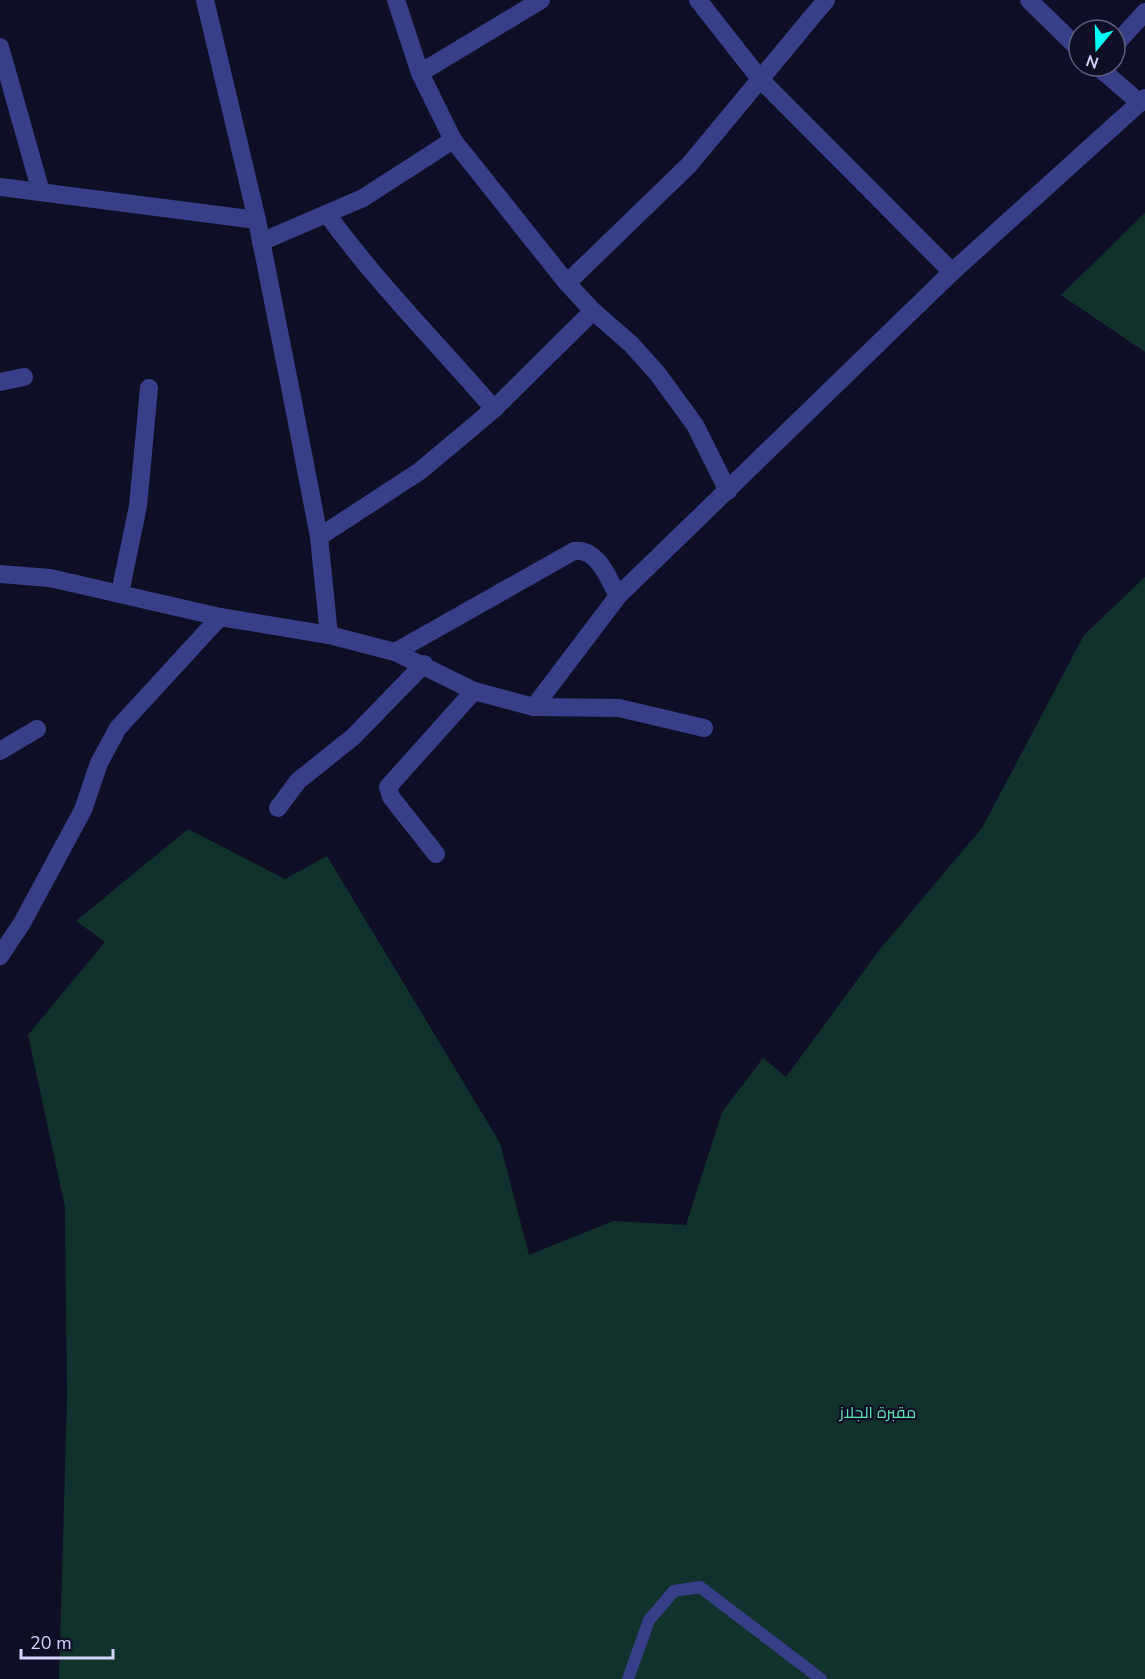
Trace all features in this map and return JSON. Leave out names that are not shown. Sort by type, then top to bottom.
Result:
[{"type":"street","points":[[205,0],[257,220],[319,537],[329,636]]},
{"type":"street","points":[[396,0],[420,73],[453,140],[567,283],[593,311],[632,344],[657,373],[695,425],[728,490]]},
{"type":"street","points":[[420,73],[541,0]]},
{"type":"street","points":[[698,0],[760,79],[952,272]]},
{"type":"street","points":[[567,283],[689,165],[826,0]]},
{"type":"street","points":[[1029,0],[1067,37]]},
{"type":"street","points":[[1127,32],[1145,12]]},
{"type":"street","points":[[0,47],[41,192]]},
{"type":"street","points":[[534,707],[618,596],[952,272],[1142,100],[1113,78]]},
{"type":"street","points":[[261,242],[363,198],[453,140]]},
{"type":"street","points":[[0,187],[257,220]]},
{"type":"street","points":[[327,214],[395,299],[435,340],[494,409]]},
{"type":"street","points":[[319,537],[420,471],[494,409],[593,311]]},
{"type":"street","points":[[0,382],[24,377]]},
{"type":"street","points":[[120,593],[138,506],[149,388]]},
{"type":"street","points":[[395,652],[574,550],[582,550],[595,557],[618,596]]},
{"type":"street","points":[[0,574],[50,578],[219,617],[329,636],[395,652],[424,664],[474,691],[534,707],[619,708],[704,728]]},
{"type":"street","points":[[0,956],[22,923],[83,810],[99,763],[118,728],[219,617]]},
{"type":"street","points":[[278,808],[298,781],[353,737],[424,664]]},
{"type":"street","points":[[436,854],[391,797],[388,787],[474,691]]},
{"type":"street","points":[[0,752],[37,729]]},
{"type":"lane","points":[[628,1679],[649,1620],[674,1591],[700,1587],[821,1679]]},
{"type":"green space","points":[[1145,213],[1145,352],[1061,295]]},
{"type":"green space","name":"مقبرة الجلاز","points":[[1145,577],[1145,1679],[59,1679],[67,1398],[65,1207],[28,1035],[105,942],[76,921],[188,829],[285,879],[327,856],[500,1143],[529,1255],[613,1221],[686,1225],[722,1112],[763,1058],[786,1077],[880,949],[982,828],[1084,635]]}]
